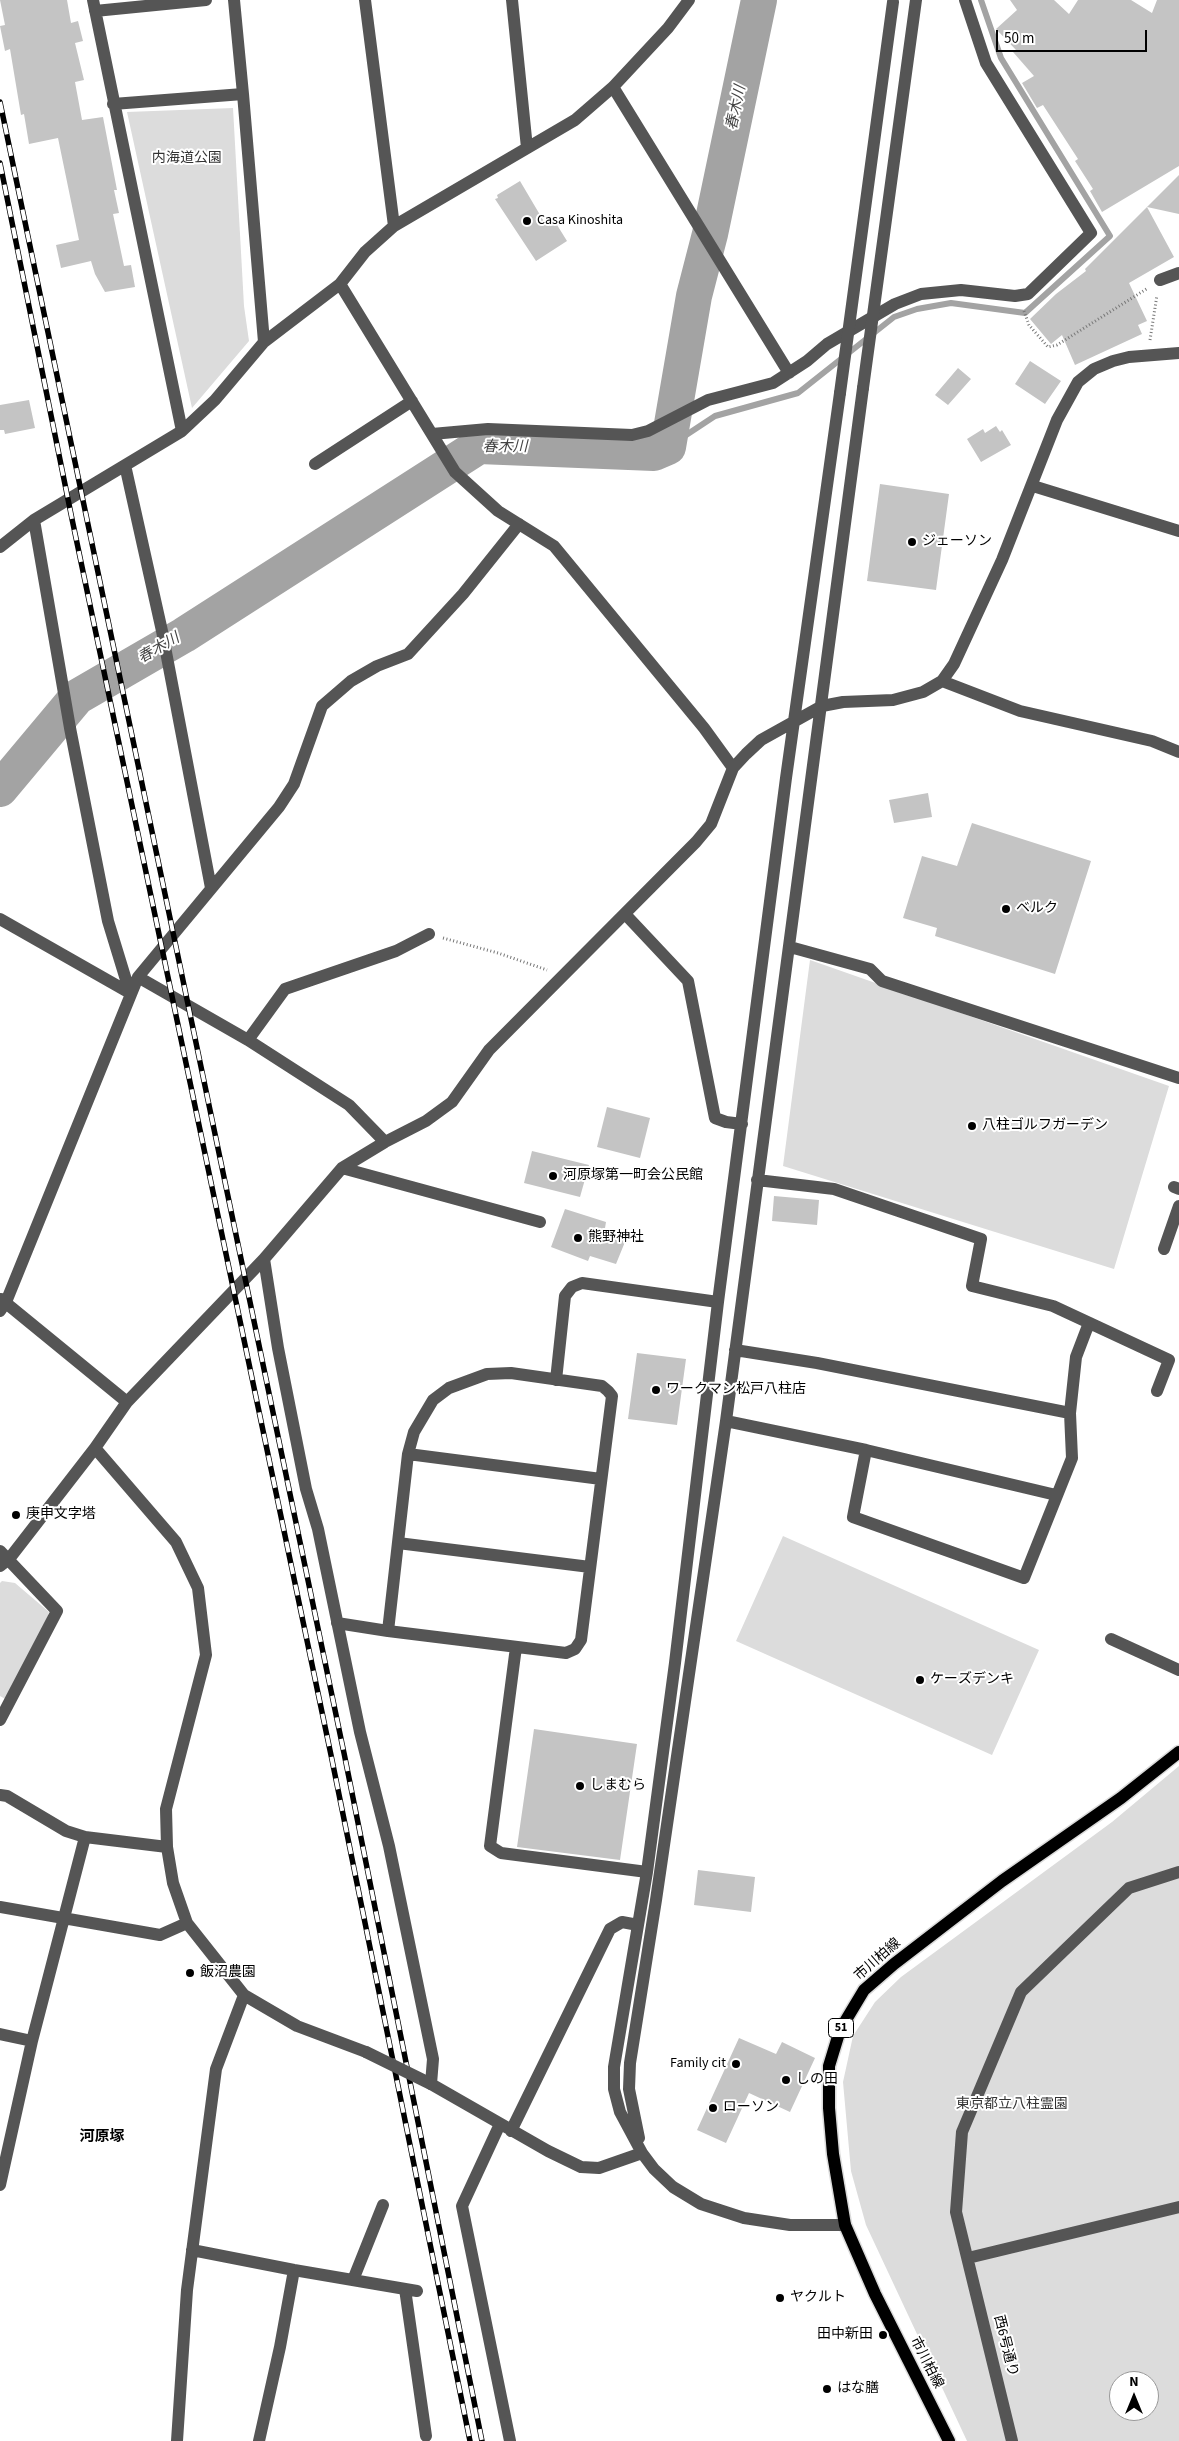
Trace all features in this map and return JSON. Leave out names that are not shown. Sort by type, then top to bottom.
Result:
[{"type":"main road","name":"市川柏線","points":[[949,2441],[875,2294],[845,2225],[833,2154],[829,2108],[829,2066],[840,2030],[864,1990],[894,1964],[1002,1881],[1120,1798],[1179,1752]]},
{"type":"street","points":[[182,431],[94,5],[206,0]]},
{"type":"street","points":[[234,0],[264,342]]},
{"type":"street","points":[[365,0],[394,226]]},
{"type":"street","points":[[512,0],[527,148]]},
{"type":"street","points":[[0,547],[34,520],[182,431],[215,400],[246,360],[264,342],[340,284],[364,252],[394,226],[575,120],[613,87],[668,28],[689,0]]},
{"type":"street","points":[[642,2153],[629,2089],[630,2063],[656,1900],[726,1421],[916,0]]},
{"type":"street","points":[[432,434],[488,429],[632,435],[648,431],[708,400],[773,383],[827,344],[896,304],[920,294],[962,290],[1023,296],[1090,233],[986,63],[965,0]]},
{"type":"street","points":[[845,2225],[790,2225],[744,2218],[701,2204],[673,2187],[654,2169],[642,2153],[620,2112],[614,2089],[614,2067],[647,1872],[675,1663],[718,1302],[893,1]]},
{"type":"street","points":[[613,87],[789,373]]},
{"type":"street","points":[[113,104],[243,94]]},
{"type":"street","points":[[1160,280],[1179,273]]},
{"type":"street","points":[[340,284],[455,472],[498,511],[554,546],[704,728],[733,768]]},
{"type":"street","points":[[1,1717],[57,1611],[3,1559],[95,1448],[127,1402],[264,1259],[342,1168],[385,1142],[426,1121],[452,1102],[489,1050],[625,914],[711,824],[733,768],[762,740],[822,706],[843,702],[893,700],[923,692],[942,681],[954,664],[998,569],[1033,486],[1057,420],[1078,382],[1094,369],[1113,361],[1179,354]]},
{"type":"street","points":[[315,464],[412,401]]},
{"type":"street","points":[[125,465],[162,631],[211,888]]},
{"type":"street","points":[[1033,486],[1179,531]]},
{"type":"street","points":[[34,520],[70,728],[108,921],[130,993]]},
{"type":"street","points":[[127,1402],[2,1304],[130,993],[138,977],[279,807],[294,784],[322,706],[351,681],[376,666],[408,654],[463,594],[519,524]]},
{"type":"street","points":[[942,681],[1020,711],[1152,741],[1179,752]]},
{"type":"street","points":[[625,914],[688,981],[715,1118],[726,1122],[742,1124]]},
{"type":"street","points":[[0,919],[130,993]]},
{"type":"street","points":[[248,1040],[285,989],[396,951],[430,934]]},
{"type":"street","points":[[790,947],[870,969],[882,981],[1179,1078]]},
{"type":"street","points":[[138,977],[248,1040],[349,1105],[385,1142]]},
{"type":"street","points":[[342,1168],[540,1222]]},
{"type":"street","points":[[757,1180],[834,1189],[981,1238],[972,1286],[1053,1306],[1169,1360],[1157,1390]]},
{"type":"street","points":[[1164,1249],[1179,1206]]},
{"type":"street","points":[[264,1259],[278,1348],[304,1479],[318,1529],[360,1732],[389,1846],[433,2058],[431,2084]]},
{"type":"street","points":[[556,1380],[565,1296],[572,1287],[582,1283],[718,1302]]},
{"type":"street","points":[[866,1450],[853,1517],[1024,1578],[1072,1458],[1070,1413],[1076,1357],[1089,1323]]},
{"type":"street","points":[[735,1350],[817,1363],[1070,1413]]},
{"type":"street","points":[[337,1623],[388,1631],[566,1653],[575,1649],[581,1640],[612,1396],[602,1386],[511,1374],[487,1374],[449,1388],[433,1400],[421,1417],[414,1432],[408,1454],[388,1631]]},
{"type":"street","points":[[726,1421],[866,1450],[1056,1495]]},
{"type":"street","points":[[95,1448],[176,1542],[198,1588],[206,1655],[166,1809],[167,1847],[173,1883],[187,1923],[244,1995],[297,2026],[366,2052],[431,2084],[548,2151],[581,2167],[599,2168],[642,2153]]},
{"type":"street","points":[[408,1454],[601,1479]]},
{"type":"street","points":[[398,1543],[590,1567]]},
{"type":"street","points":[[1111,1639],[1179,1670]]},
{"type":"street","points":[[516,1647],[490,1846],[501,1853],[647,1872]]},
{"type":"street","points":[[0,1795],[7,1796],[66,1831],[85,1837],[167,1847]]},
{"type":"street","points":[[0,2185],[3,2158],[85,1837]]},
{"type":"street","name":"西6号通り","points":[[1012,2441],[956,2212],[962,2132],[1021,1992],[1129,1888],[1179,1872]]},
{"type":"street","points":[[0,1907],[160,1935],[187,1923]]},
{"type":"street","points":[[510,2441],[462,2206],[610,1929],[622,1922],[638,1925]]},
{"type":"street","points":[[177,2441],[187,2290],[216,2069],[244,1995]]},
{"type":"street","points":[[0,2034],[32,2041]]},
{"type":"street","points":[[352,2280],[382,2205]]},
{"type":"street","points":[[968,2258],[1179,2207]]},
{"type":"street","points":[[192,2250],[411,2290],[426,2436]]},
{"type":"street","points":[[259,2441],[280,2347],[294,2270]]},
{"type":"path","points":[[1023,306],[1026,321],[1048,347],[1057,345],[1160,280]]},
{"type":"path","points":[[1147,356],[1160,280]]},
{"type":"path","points":[[430,934],[498,953],[562,975]]},
{"type":"green space","name":"内海道公園","points":[[233,108],[244,306],[249,341],[192,408],[127,112]]},
{"type":"green space","name":"八柱ゴルフガーデン","points":[[810,960],[1169,1086],[1114,1269],[783,1166]]},
{"type":"green space","points":[[783,1536],[1039,1650],[992,1755],[736,1641]]},
{"type":"green space","points":[[2,1581],[15,1583],[49,1612],[7,1700],[0,1696],[0,1583]]},
{"type":"green space","name":"東京都立八柱霊園","points":[[1179,1766],[1179,2441],[967,2441],[866,2225],[851,2171],[843,2082],[853,2036],[875,2002],[901,1977],[1112,1822]]},
{"type":"building","points":[[0,0],[67,0],[71,23],[78,21],[83,41],[75,43],[84,80],[75,82],[82,120],[103,117],[117,190],[114,190],[119,213],[113,214],[124,266],[131,265],[135,287],[105,292],[95,274],[91,261],[61,268],[56,245],[79,240],[58,138],[29,144],[24,114],[21,115],[10,49],[5,51],[0,26],[5,25]]},
{"type":"building","points":[[1010,0],[1054,0],[1069,14],[1078,0],[1131,0],[1152,13],[1157,0],[1179,0],[1179,166],[1102,212],[1090,191],[1093,189],[1075,161],[1078,159],[1043,105],[1037,108],[1022,83],[1034,76],[1013,52],[1016,50],[996,29],[1017,10]]},
{"type":"building","points":[[1179,175],[1179,214],[1147,207]]},
{"type":"building","name":"Casa Kinoshita","points":[[520,181],[546,225],[554,220],[567,241],[536,261],[495,199],[498,198],[497,195]]},
{"type":"building","points":[[1147,207],[1174,257],[1129,283],[1147,321],[1138,325],[1142,334],[1075,365],[1062,335],[1051,344],[1030,319],[1056,294],[1086,271],[1085,269]]},
{"type":"building","points":[[1030,361],[1061,381],[1045,404],[1015,384]]},
{"type":"building","points":[[958,368],[971,379],[948,405],[935,395]]},
{"type":"building","points":[[29,400],[35,428],[5,434],[4,430],[0,430],[0,405]]},
{"type":"building","points":[[996,426],[1000,432],[1002,430],[1011,445],[981,462],[967,439],[983,429],[985,433]]},
{"type":"building","points":[[880,484],[949,494],[936,590],[867,581]]},
{"type":"building","points":[[928,793],[932,817],[894,823],[889,800]]},
{"type":"building","points":[[972,823],[1091,861],[1055,974],[935,936],[937,928],[903,918],[922,856],[957,866]]},
{"type":"building","points":[[607,1107],[650,1118],[640,1158],[597,1147]]},
{"type":"building","points":[[532,1151],[589,1165],[580,1197],[524,1183]]},
{"type":"building","points":[[774,1196],[819,1200],[817,1225],[772,1221]]},
{"type":"building","points":[[565,1209],[606,1222],[605,1228],[627,1237],[616,1264],[590,1256],[588,1261],[551,1247]]},
{"type":"building","points":[[637,1353],[686,1359],[677,1425],[628,1419]]},
{"type":"building","points":[[534,1729],[637,1744],[620,1860],[517,1847]]},
{"type":"building","points":[[698,1870],[755,1877],[751,1912],[694,1905]]},
{"type":"building","points":[[739,2038],[776,2054],[782,2042],[815,2058],[790,2112],[749,2093],[726,2143],[697,2130]]},
{"type":"waterway","name":"春木川","points":[[0,789],[77,697],[184,635],[479,446],[654,453],[668,447],[694,296],[710,234],[759,0]]},
{"type":"waterway","points":[[668,447],[715,416],[798,393],[894,317],[917,309],[951,303],[1025,313],[1110,236],[1001,58],[981,0]]},
{"type":"railway","points":[[0,102],[344,1753],[482,2441]]},
{"type":"railway","points":[[0,163],[72,519],[331,1755],[470,2441]]},
{"type":"place","name":"Casa Kinoshita","points":[[527,221]]},
{"type":"place","name":"ジェーソン","points":[[912,542]]},
{"type":"place","name":"ベルク","points":[[1006,909]]},
{"type":"place","name":"八柱ゴルフガーデン","points":[[972,1126]]},
{"type":"place","name":"河原塚第一町会公民館","points":[[553,1176]]},
{"type":"place","name":"熊野神社","points":[[578,1238]]},
{"type":"place","name":"ワークマン松戸八柱店","points":[[656,1390]]},
{"type":"place","name":"庚申文字塔","points":[[16,1515]]},
{"type":"place","name":"ケーズデンキ","points":[[920,1680]]},
{"type":"place","name":"しまむら","points":[[580,1786]]},
{"type":"place","name":"飯沼農園","points":[[190,1973]]},
{"type":"place","name":"Family cit","points":[[736,2064]]},
{"type":"place","name":"しの田","points":[[786,2080]]},
{"type":"place","name":"ローソン","points":[[713,2108]]},
{"type":"place","name":"ヤクルト","points":[[780,2298]]},
{"type":"place","name":"田中新田","points":[[883,2335]]},
{"type":"place","name":"はな膳","points":[[827,2389]]},
{"type":"district","name":"河原塚","points":[[102,2138]]}]
